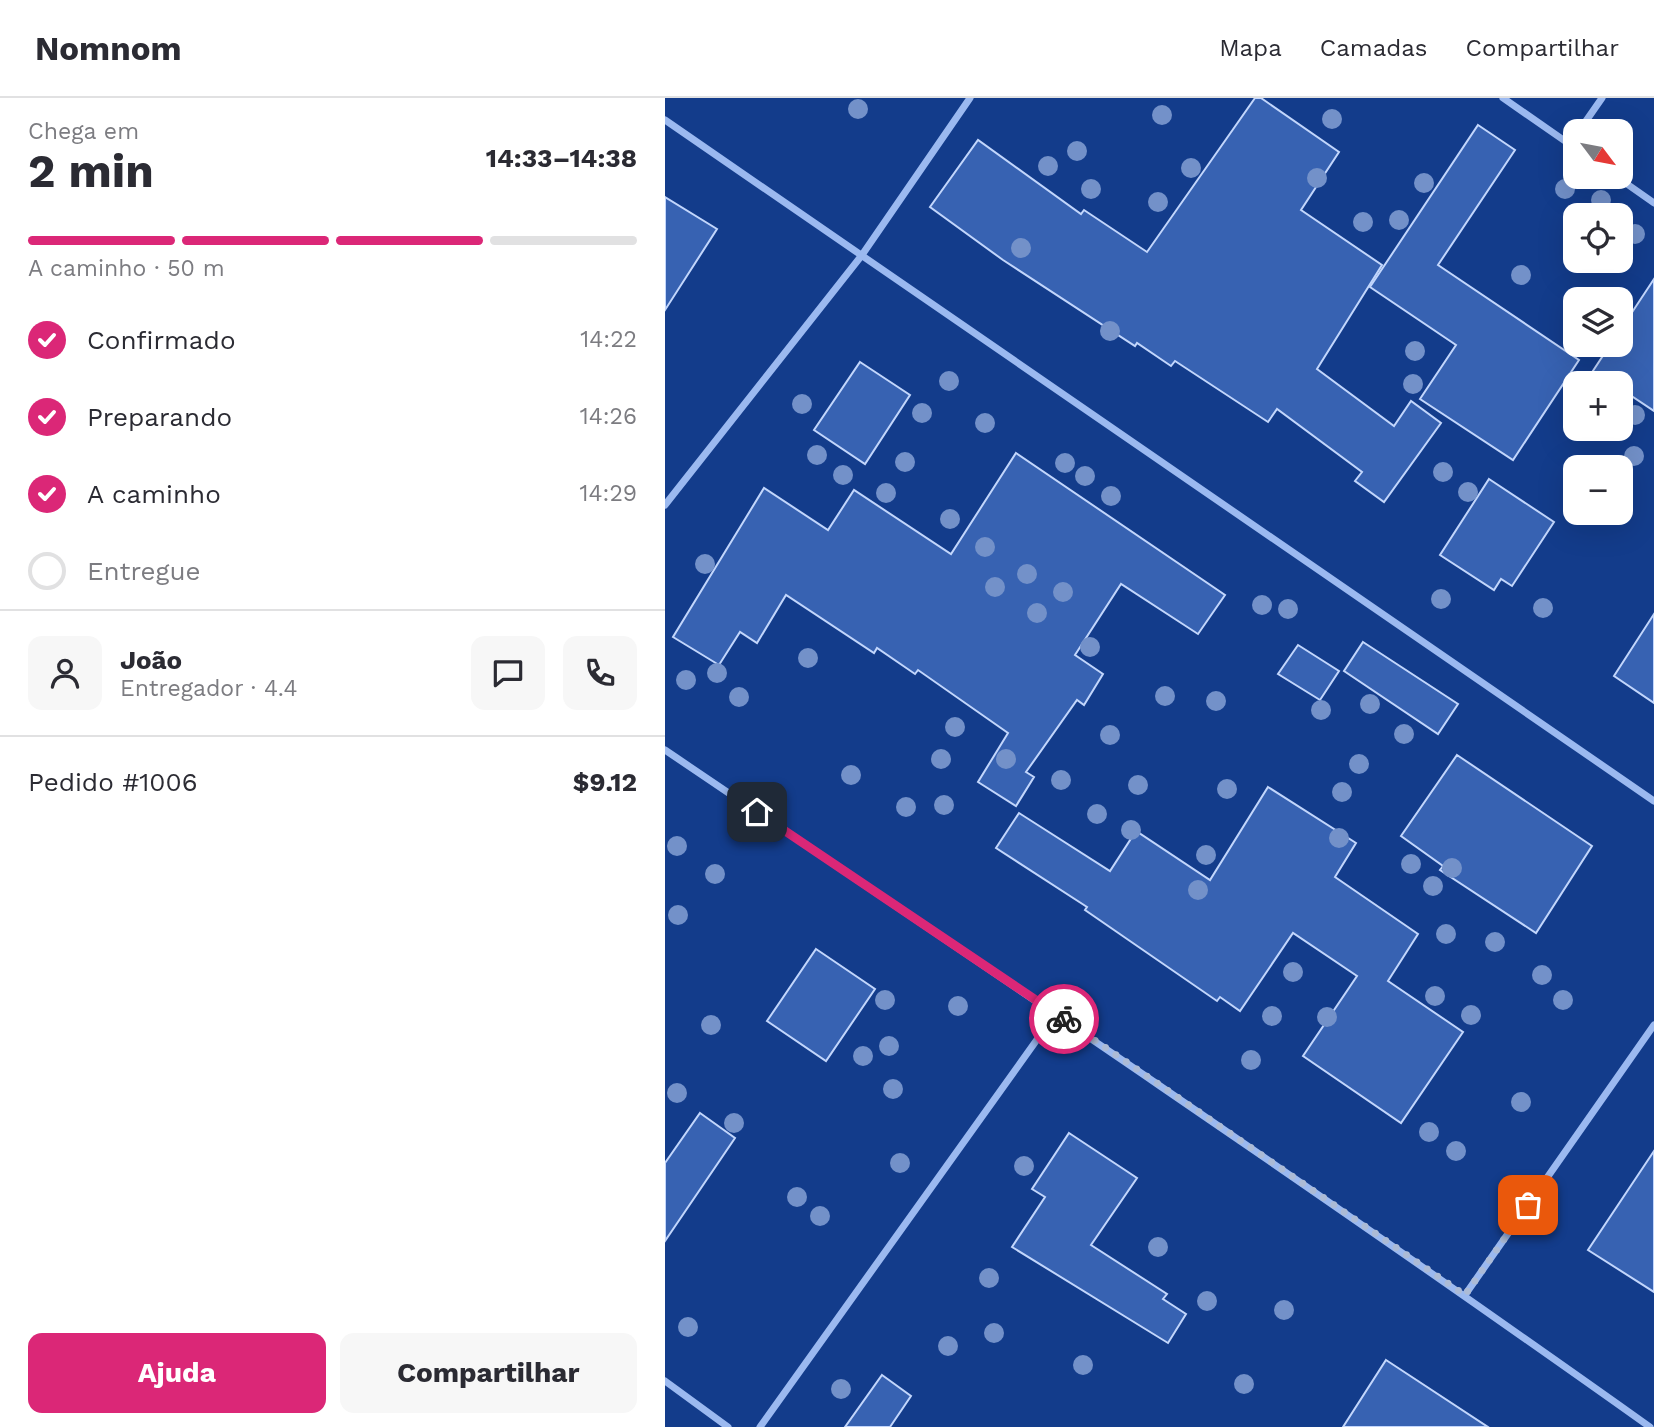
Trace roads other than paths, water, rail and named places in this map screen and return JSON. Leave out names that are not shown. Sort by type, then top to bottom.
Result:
[{"type":"street","points":[[665,505],[862,255],[970,98]]},
{"type":"street","points":[[1503,98],[1563,140]]},
{"type":"street","points":[[1587,119],[1602,98]]},
{"type":"street","points":[[665,120],[1654,801]]},
{"type":"street","points":[[1633,188],[1654,203]]},
{"type":"street","points":[[665,750],[1056,1013],[1465,1295],[1650,1427]]},
{"type":"street","points":[[760,1427],[1056,1013]]},
{"type":"street","points":[[1465,1295],[1654,1024]]},
{"type":"street","points":[[665,1381],[728,1427]]}]
